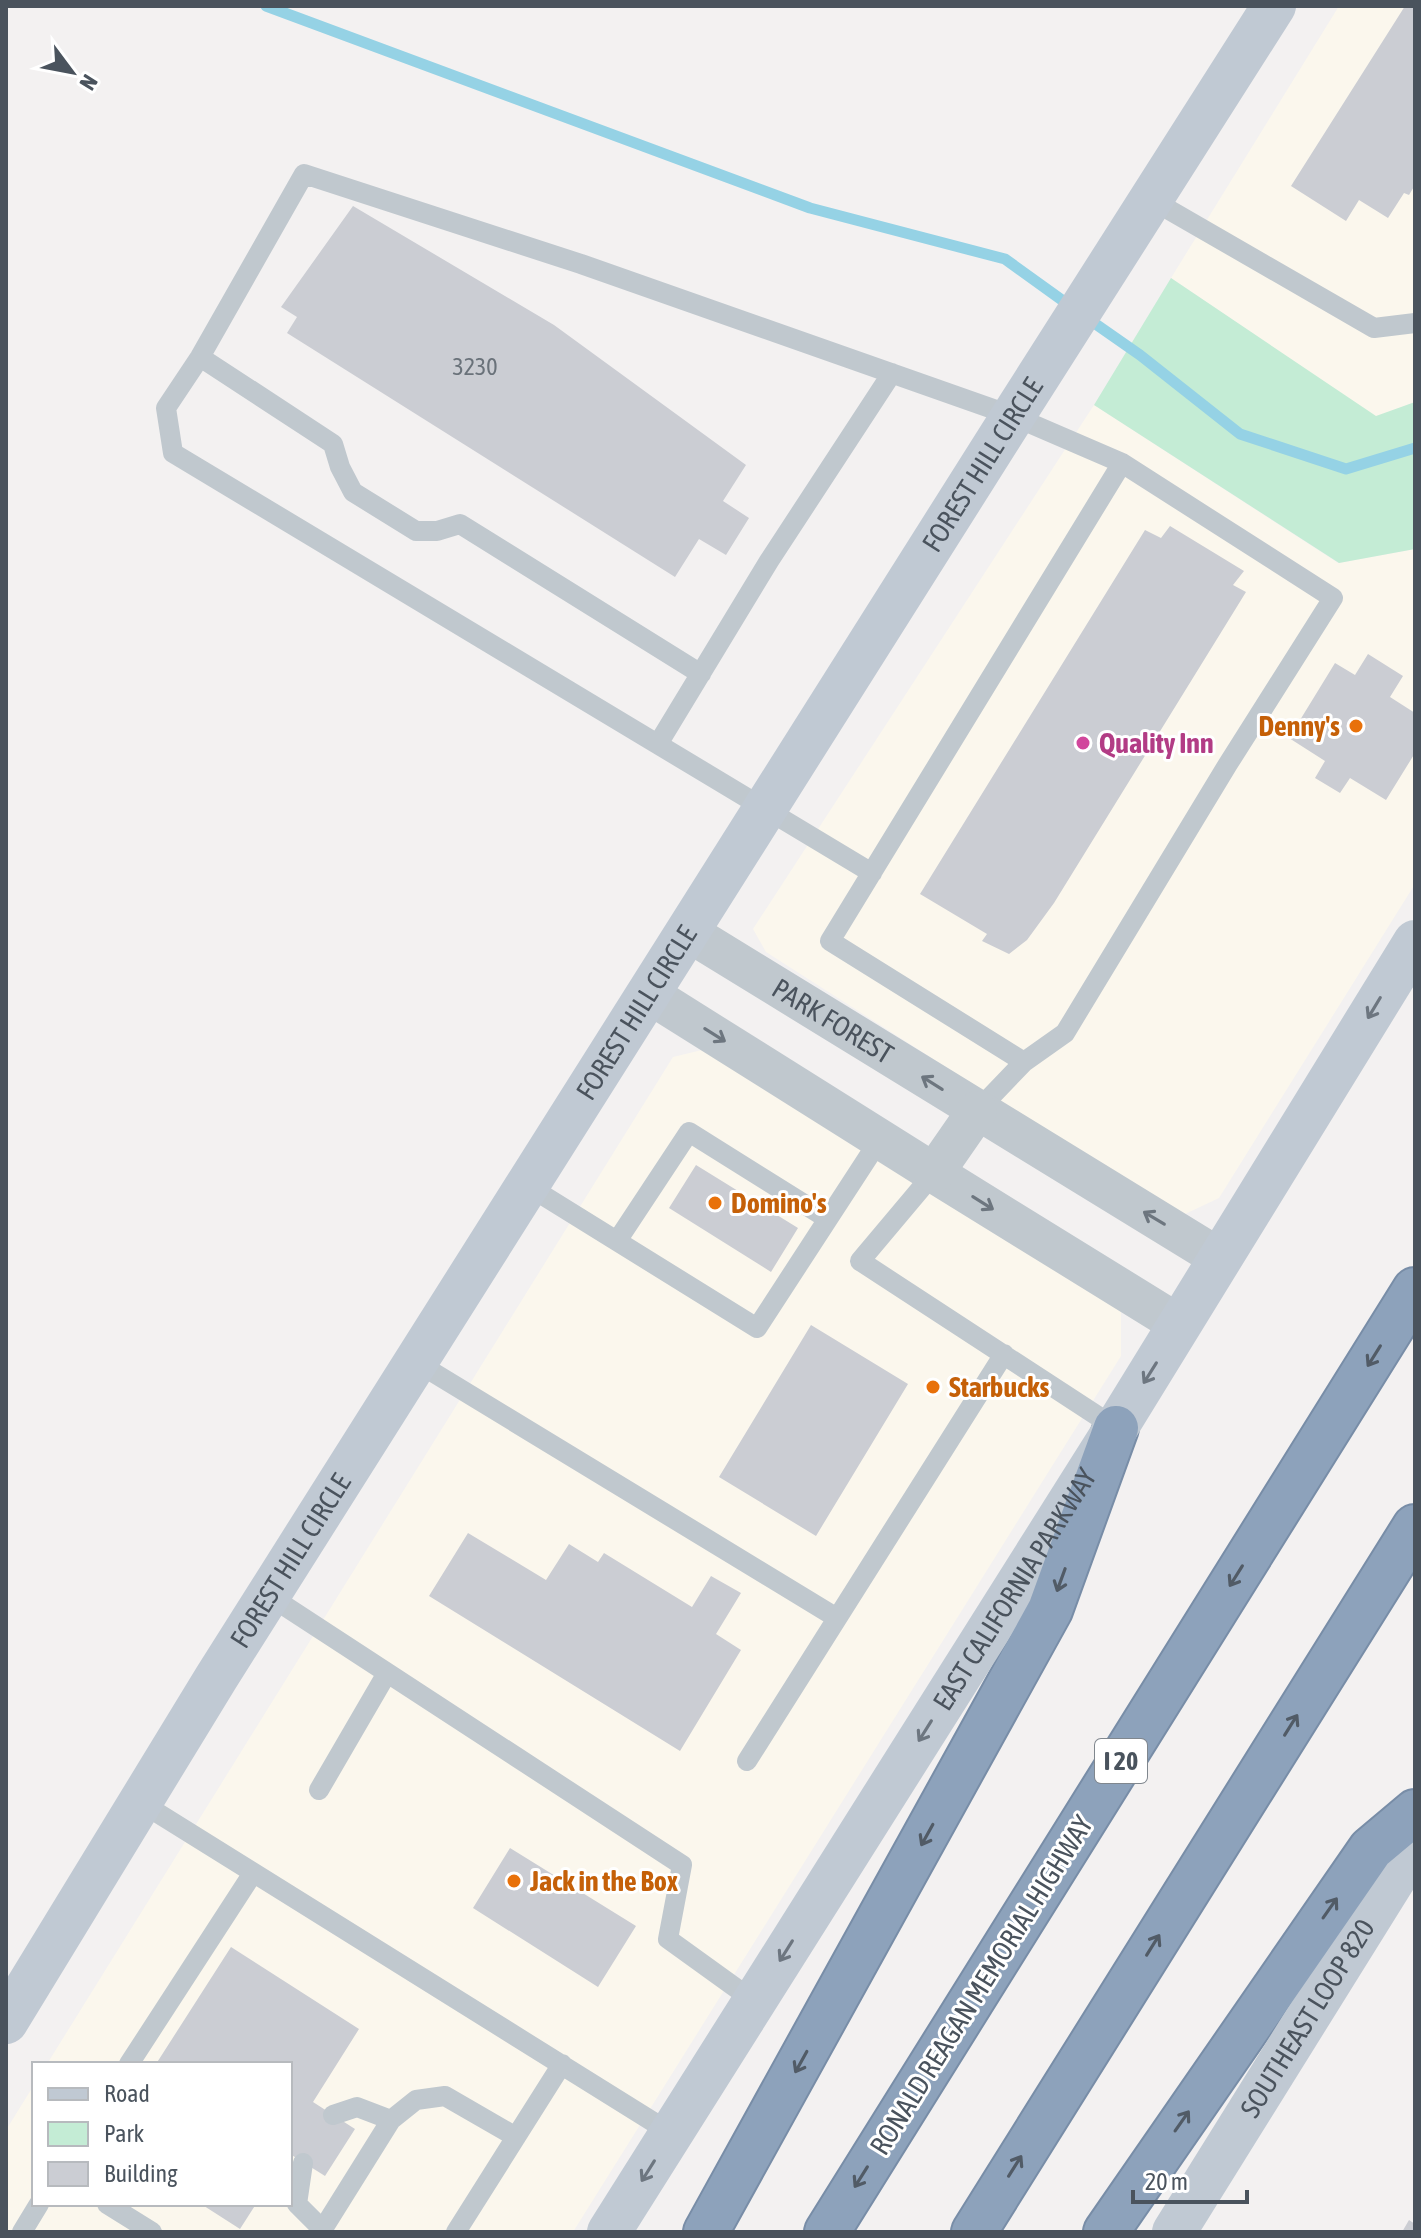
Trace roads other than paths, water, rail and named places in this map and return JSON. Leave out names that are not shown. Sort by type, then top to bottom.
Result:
[{"type":"highway","name":"RONALD REAGAN MEMORIAL HIGHWAY","points":[[827,2232],[1415,1290]]},
{"type":"highway","points":[[706,2232],[1050,1610],[1116,1428]]},
{"type":"highway","points":[[974,2232],[1415,1527]]},
{"type":"highway","points":[[1106,2232],[1371,1849],[1415,1812]]},
{"type":"street","name":"FOREST HILL CIRCLE","points":[[6,2022],[268,1595],[1274,6]]},
{"type":"street","name":"PARK FOREST","points":[[688,932],[1221,1259]]},
{"type":"street","name":"EAST CALIFORNIA PARKWAY","points":[[609,2232],[1116,1428],[1415,942]]},
{"type":"street","points":[[649,994],[1180,1325]]},
{"type":"street","points":[[934,1173],[977,1111]]},
{"type":"street","name":"SOUTHEAST LOOP 820","points":[[1174,2232],[1415,1845]]},
{"type":"lane","points":[[872,873],[173,453],[166,408],[200,357],[304,174],[581,264],[1013,416],[1122,463],[1333,598],[1065,1033],[1024,1062],[977,1111]]},
{"type":"lane","points":[[1152,200],[1374,328],[1415,323]]},
{"type":"lane","points":[[200,357],[333,444],[353,492],[416,531],[437,531],[460,524],[701,674]]},
{"type":"lane","points":[[658,744],[769,561],[892,373]]},
{"type":"lane","points":[[1024,1062],[830,941],[1122,463]]},
{"type":"lane","points":[[617,1241],[689,1132],[828,1219]]},
{"type":"lane","points":[[528,1186],[757,1328],[880,1139]]},
{"type":"lane","points":[[934,1173],[860,1261],[1116,1428]]},
{"type":"lane","points":[[747,1761],[1004,1354]]},
{"type":"lane","points":[[416,1362],[837,1618]]},
{"type":"lane","points":[[268,1595],[682,1865],[668,1939],[754,2001]]},
{"type":"lane","points":[[319,1790],[387,1673]]},
{"type":"lane","points":[[140,1802],[671,2133]]},
{"type":"lane","points":[[130,2062],[253,1873]]},
{"type":"lane","points":[[456,2232],[562,2064]]},
{"type":"lane","points":[[303,2163],[297,2204],[322,2231],[391,2120],[416,2100],[445,2096],[516,2137]]},
{"type":"lane","points":[[333,2115],[357,2107],[391,2120]]},
{"type":"lane","points":[[22,2232],[38,2206]]},
{"type":"lane","points":[[110,2206],[152,2232]]},
{"type":"waterway","points":[[266,6],[810,208],[1005,259],[1073,308]]},
{"type":"waterway","points":[[1087,318],[1140,355],[1240,434],[1346,469],[1415,448]]},
{"type":"place","name":"Denny's","points":[[1356,726]]},
{"type":"place","name":"Quality Inn","points":[[1083,743]]},
{"type":"place","name":"Domino's","points":[[715,1203]]},
{"type":"place","name":"Starbucks","points":[[933,1387]]},
{"type":"place","name":"Jack in the Box","points":[[514,1881]]}]
